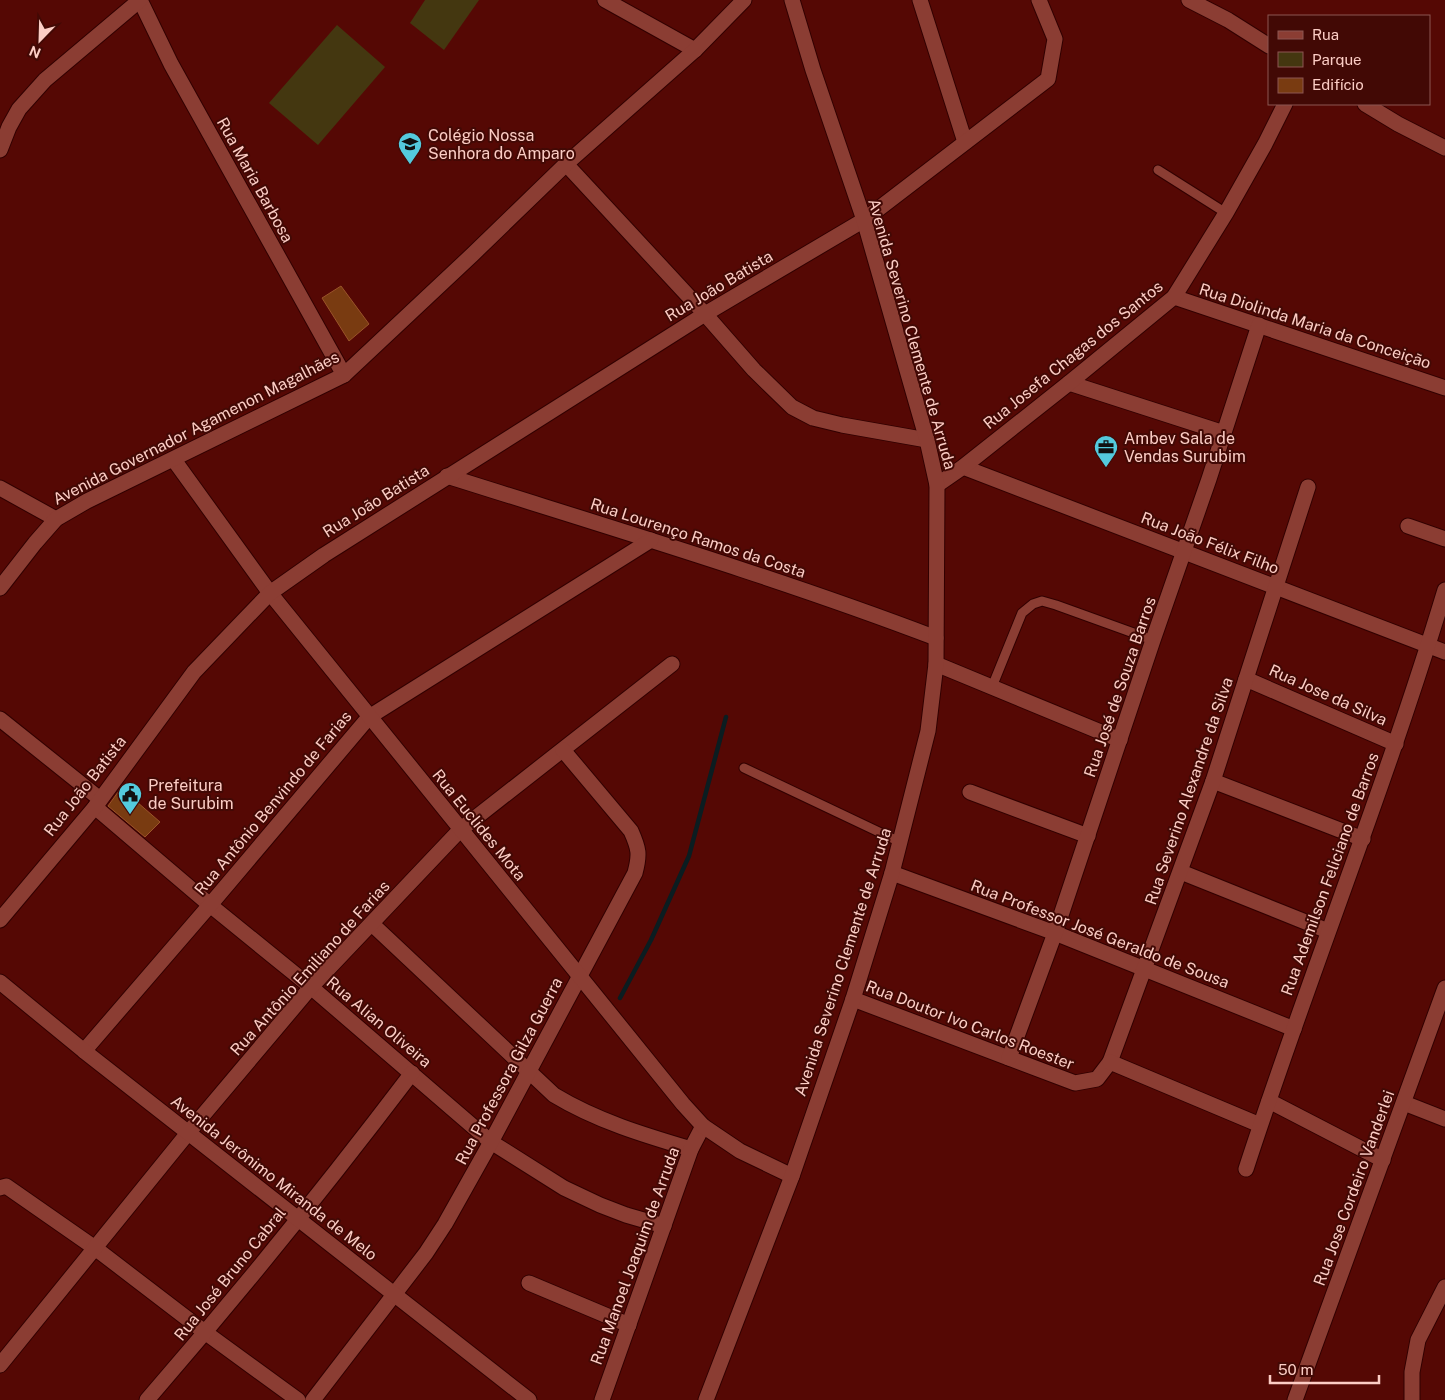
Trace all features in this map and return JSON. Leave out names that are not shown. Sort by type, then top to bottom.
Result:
[{"type":"street","points":[[0,150],[9,127],[19,109],[45,80],[140,0]]},
{"type":"street","name":"Rua Maria Barbosa","points":[[140,0],[170,64],[344,375]]},
{"type":"street","points":[[605,0],[694,50]]},
{"type":"street","name":"Avenida Governador Agamenon Magalhães","points":[[0,588],[35,542],[56,519],[87,501],[344,375],[566,164],[694,50],[744,0]]},
{"type":"street","name":"Avenida Severino Clemente de Arruda","points":[[706,1400],[792,1176],[852,999],[892,873],[928,731],[936,664],[937,485],[927,440],[864,220],[810,62],[792,0]]},
{"type":"street","points":[[920,0],[965,142]]},
{"type":"street","name":"Rua João Batista","points":[[0,920],[97,803],[194,672],[270,593],[324,555],[704,314],[864,220],[1048,79],[1055,39],[1039,0]]},
{"type":"street","points":[[1189,0],[1228,20],[1268,45]]},
{"type":"street","name":"Rua Josefa Chagas dos Santos","points":[[937,485],[963,467],[1069,383],[1174,297],[1226,213],[1284,105]]},
{"type":"street","points":[[1367,105],[1398,124],[1445,148]]},
{"type":"street","points":[[566,164],[754,370],[792,407],[813,418],[927,440]]},
{"type":"street","name":"Rua Diolinda Maria da Conceição","points":[[1174,297],[1445,388]]},
{"type":"street","name":"Rua José de Souza Barros","points":[[1009,1058],[1055,933],[1259,325]]},
{"type":"street","points":[[1069,383],[1224,434]]},
{"type":"street","name":"Rua Euclides Mota","points":[[174,460],[270,593],[460,830],[684,1104],[703,1126],[740,1151],[792,1176]]},
{"type":"street","name":"Rua João Félix Filho","points":[[963,467],[1445,652]]},
{"type":"street","name":"Rua Lourenço Ramos da Costa","points":[[448,476],[859,608],[936,638]]},
{"type":"street","name":"Rua Severino Alexandre da Silva","points":[[1075,1083],[1097,1079],[1110,1062],[1213,781],[1308,487]]},
{"type":"street","points":[[0,488],[56,519]]},
{"type":"street","points":[[1408,526],[1445,540]]},
{"type":"street","name":"Rua Antônio Benvindo de Farias","points":[[84,1051],[210,906],[369,717],[651,540]]},
{"type":"street","name":"Rua Ademilson Feliciano de Barros","points":[[1246,1169],[1328,931],[1396,744],[1445,590]]},
{"type":"street","name":"Rua Antônio Emiliano de Farias","points":[[1,1362],[188,1133],[311,987],[460,830],[672,664]]},
{"type":"street","points":[[936,664],[1120,740]]},
{"type":"street","name":"Rua Jose da Silva","points":[[1246,679],[1396,744]]},
{"type":"street","name":"Rua Alian Oliveira","points":[[0,719],[97,803],[210,906],[311,987],[491,1142],[564,1188],[626,1215],[664,1226]]},
{"type":"street","name":"Rua Professora Gilza Guerra","points":[[313,1400],[426,1253],[461,1197],[635,873],[639,856],[631,831],[563,750]]},
{"type":"street","points":[[1213,781],[1363,839]]},
{"type":"street","points":[[970,792],[1088,836]]},
{"type":"street","points":[[1181,872],[1328,931]]},
{"type":"street","name":"Rua Professor José Geraldo de Sousa","points":[[892,873],[1055,933],[1294,1029]]},
{"type":"street","points":[[372,924],[554,1095],[600,1119],[641,1134],[691,1148]]},
{"type":"street","name":"Avenida Jerônimo Miranda de Melo","points":[[0,982],[84,1051],[528,1400]]},
{"type":"street","name":"Rua Jose Cordeiro Vanderlei","points":[[1295,1400],[1445,988]]},
{"type":"street","name":"Rua Doutor Ivo Carlos Roester","points":[[852,999],[1075,1083]]},
{"type":"street","points":[[1110,1062],[1260,1125]]},
{"type":"street","name":"Rua José Bruno Cabral","points":[[147,1400],[206,1333],[297,1218],[339,1170],[412,1073]]},
{"type":"street","points":[[1269,1101],[1383,1160]]},
{"type":"street","points":[[1404,1103],[1445,1119]]},
{"type":"street","name":"Rua Manoel Joaquim de Arruda","points":[[602,1400],[691,1148],[703,1126]]},
{"type":"street","points":[[3,1187],[95,1248],[206,1333],[298,1400]]},
{"type":"street","points":[[529,1282],[629,1325]]},
{"type":"street","points":[[1412,1400],[1412,1372],[1418,1340],[1445,1287]]},
{"type":"lane","points":[[1158,170],[1226,213]]},
{"type":"lane","points":[[992,687],[1022,613],[1033,604],[1042,601],[1153,640]]},
{"type":"lane","points":[[744,768],[900,842]]},
{"type":"green space","points":[[425,0],[479,0],[444,50],[410,23]]},
{"type":"green space","points":[[337,25],[385,67],[318,145],[269,103]]},
{"type":"building","points":[[341,286],[369,324],[349,341],[322,298]]},
{"type":"building","name":"Prefeitura de Surubim","points":[[121,788],[160,822],[145,837],[108,806]]},
{"type":"waterway","points":[[620,998],[651,940],[689,856],[726,717]]},
{"type":"place","name":"Colégio Nossa Senhora do Amparo","points":[[410,165]]},
{"type":"place","name":"Ambev Sala de Vendas Surubim","points":[[1106,468]]},
{"type":"place","name":"Prefeitura de Surubim","points":[[130,815]]}]
